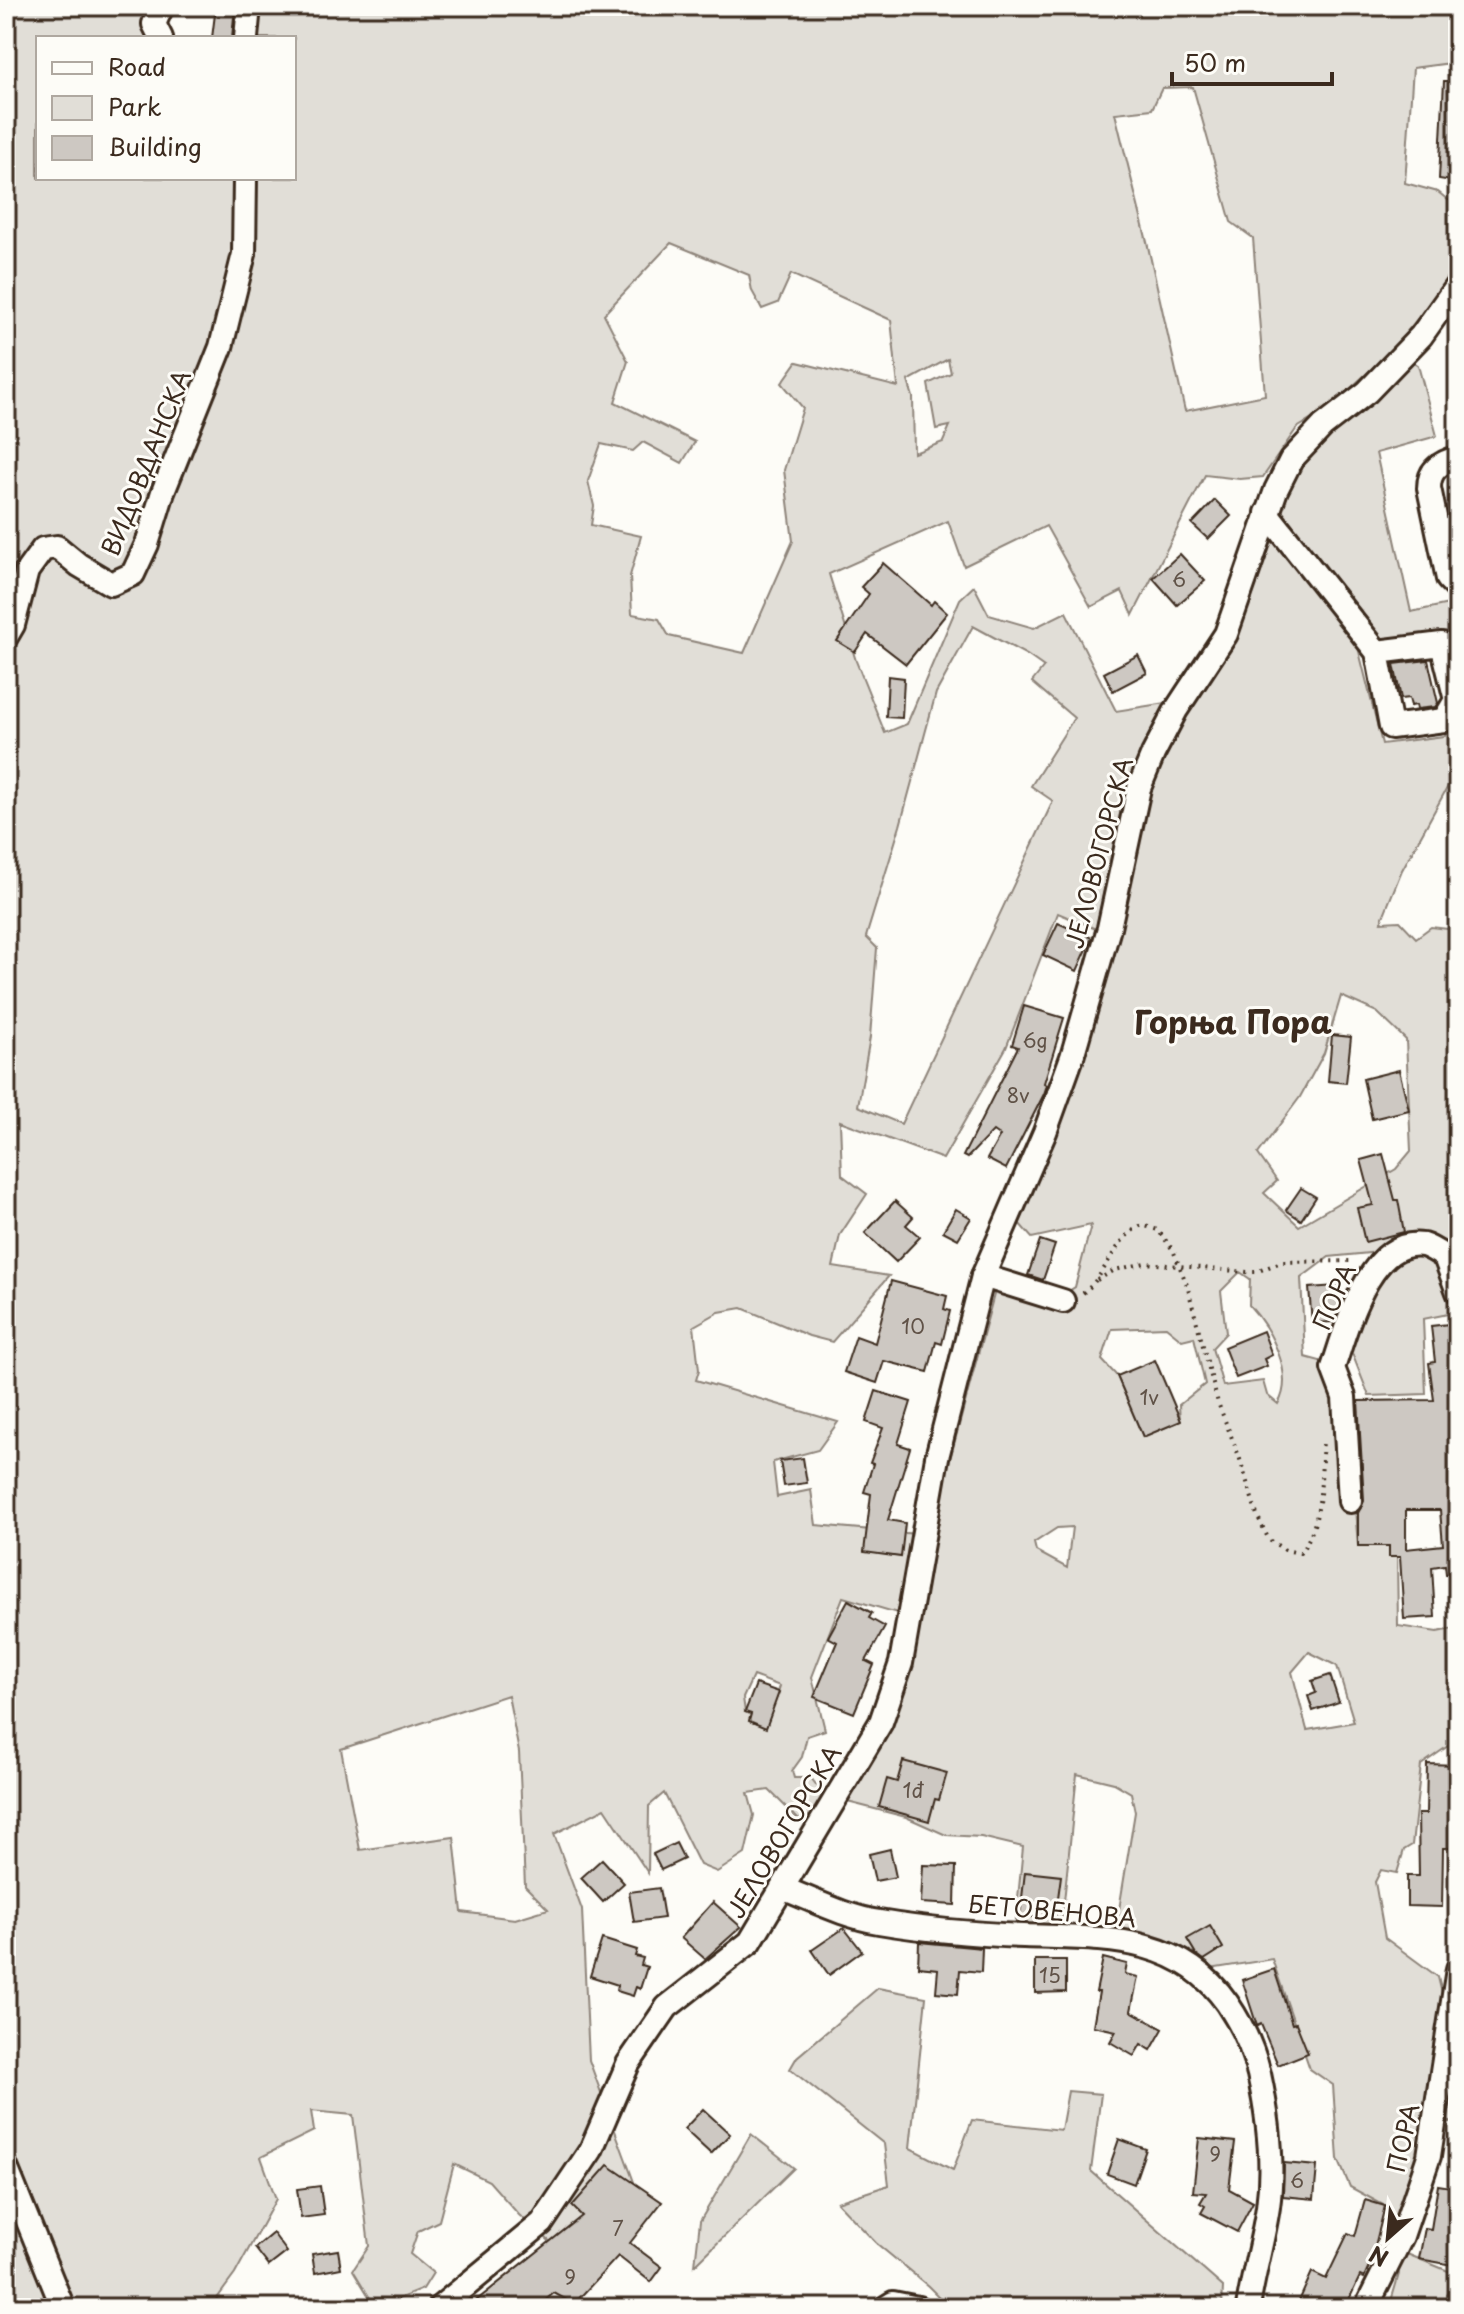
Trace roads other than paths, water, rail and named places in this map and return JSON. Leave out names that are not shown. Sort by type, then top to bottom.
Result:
[{"type":"street","points":[[160,36],[154,24],[162,6]]},
{"type":"street","points":[[246,36],[249,6]]},
{"type":"street","name":"ВИДОВДАНСКА","points":[[6,637],[13,625],[27,571],[43,549],[57,547],[79,565],[111,584],[133,574],[221,347],[244,254],[245,180]]},
{"type":"street","name":"ЈЕЛОВОГОРСКА","points":[[439,2308],[542,2223],[591,2150],[628,2064],[667,2007],[750,1942],[881,1722],[901,1663],[937,1457],[983,1276],[1045,1132],[1072,1057],[1109,928],[1139,788],[1176,710],[1226,634],[1282,477],[1307,441],[1378,381],[1421,336],[1458,284]]},
{"type":"street","points":[[1458,458],[1436,467],[1429,488],[1448,579],[1458,589]]},
{"type":"street","points":[[1267,513],[1377,652]]},
{"type":"street","name":"ПОРА","points":[[1350,1501],[1344,1397],[1333,1368],[1365,1283],[1384,1256],[1423,1245],[1445,1257],[1458,1292]]},
{"type":"street","points":[[983,1276],[1063,1301]]},
{"type":"street","name":"БЕТОВЕНОВА","points":[[782,1888],[877,1922],[996,1935],[1109,1939],[1144,1946],[1187,1962],[1204,1975],[1220,1993],[1248,2038],[1256,2061],[1267,2121],[1268,2206],[1248,2308]]},
{"type":"street","name":"ПОРА","points":[[1366,2308],[1402,2236],[1426,2167],[1453,2046],[1458,1969]]},
{"type":"street","points":[[6,2167],[63,2308]]},
{"type":"street","points":[[885,2308],[893,2303],[918,2308]]},
{"type":"district","name":"Горња Пора","points":[[1233,1023]]}]
